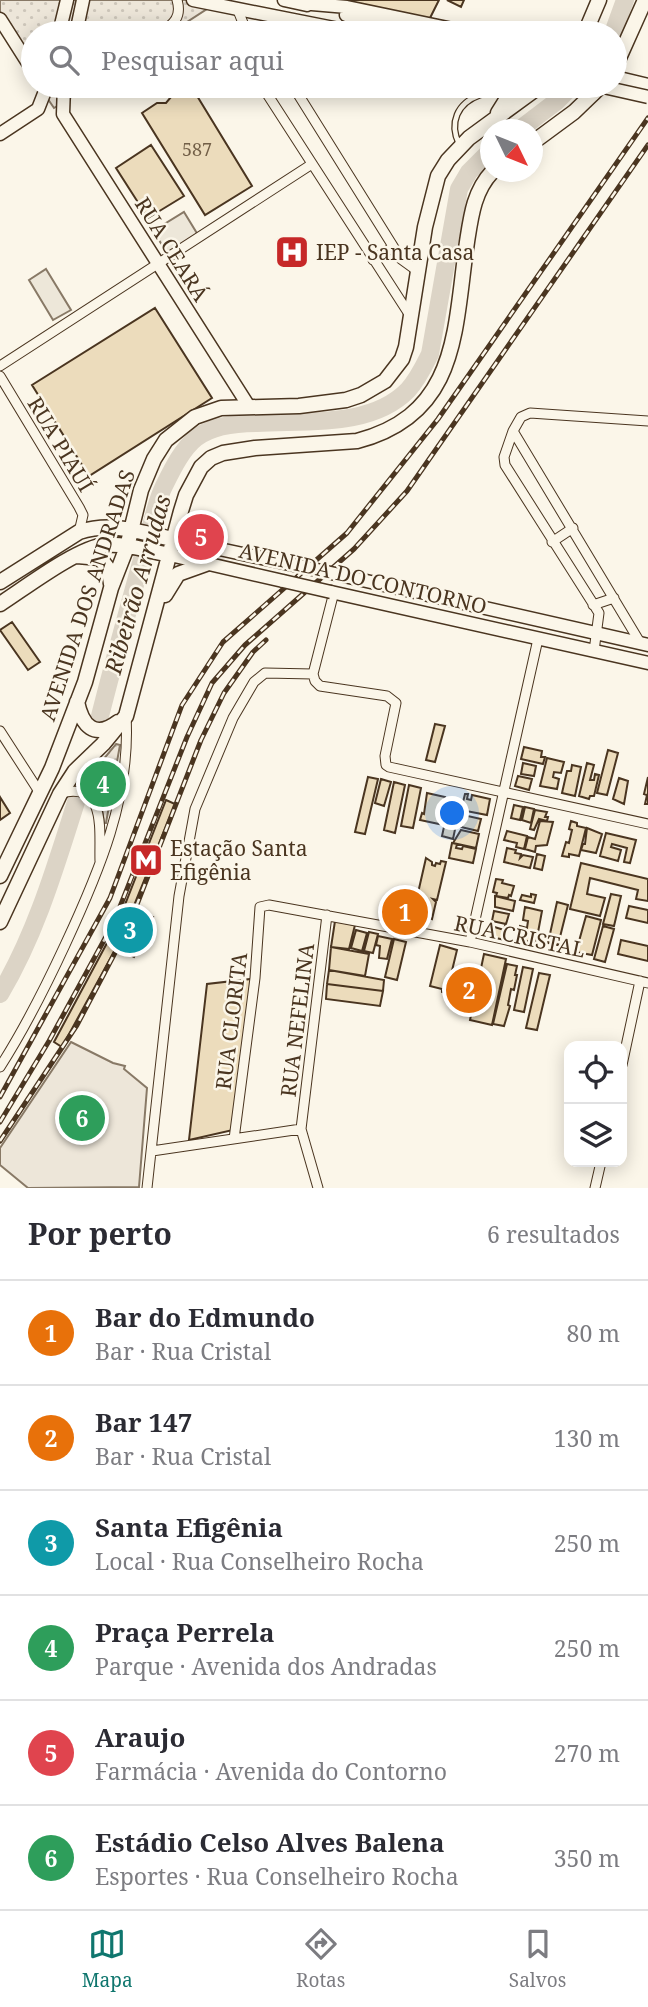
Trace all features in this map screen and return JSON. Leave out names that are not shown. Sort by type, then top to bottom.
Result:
[{"type":"main road","points":[[589,21],[599,0]]},
{"type":"main road","points":[[627,40],[645,0]]},
{"type":"main road","points":[[493,119],[506,98]]},
{"type":"main road","name":"AVENIDA DOS ANDRADAS","points":[[495,119],[524,98]]},
{"type":"main road","points":[[543,135],[587,98]]},
{"type":"main road","name":"AVENIDA DOS ANDRADAS","points":[[0,876],[52,768],[85,682],[111,588],[129,547],[141,490],[154,459],[166,440],[195,417],[221,408],[248,405],[299,406],[346,400],[385,381],[402,359],[407,347],[432,193],[438,176],[460,147],[480,131]]},
{"type":"main road","points":[[0,922],[60,794],[75,771],[103,744],[126,716],[155,611],[169,539],[193,479],[211,458],[223,453],[364,439],[399,424],[424,404],[450,358],[472,211],[484,182]]},
{"type":"main road","name":"AVENIDA DO CONTORNO","points":[[0,582],[79,532],[101,526],[169,539]]},
{"type":"main road","name":"AVENIDA DO CONTORNO","points":[[0,604],[75,556],[100,545],[165,554]]},
{"type":"main road","points":[[75,556],[100,558],[109,570],[111,588]]},
{"type":"main road","points":[[155,611],[178,574],[206,564]]},
{"type":"main road","points":[[77,701],[81,719],[89,727],[99,730],[111,727],[126,716]]},
{"type":"street","points":[[62,21],[67,0]]},
{"type":"street","points":[[79,21],[83,0]]},
{"type":"street","points":[[175,21],[179,15],[177,0]]},
{"type":"street","points":[[193,0],[231,5],[298,21]]},
{"type":"street","points":[[284,0],[347,8],[411,21]]},
{"type":"street","points":[[300,3],[366,21]]},
{"type":"street","points":[[231,5],[240,21]]},
{"type":"street","points":[[0,19],[21,52]]},
{"type":"street","points":[[627,80],[648,85]]},
{"type":"street","points":[[627,94],[648,97]]},
{"type":"street","points":[[0,134],[38,109],[42,98]]},
{"type":"street","points":[[38,109],[64,114],[63,98]]},
{"type":"street","points":[[270,98],[412,319]]},
{"type":"street","points":[[300,98],[401,259],[419,272]]},
{"type":"street","name":"RUA CEARÁ","points":[[64,114],[248,405]]},
{"type":"street","points":[[0,366],[312,164]]},
{"type":"street","points":[[373,260],[393,247]]},
{"type":"street","name":"RUA PIAUÍ","points":[[0,376],[79,507],[83,516],[79,532]]},
{"type":"street","points":[[594,651],[600,616],[505,465],[504,457],[513,430],[521,417],[530,413],[648,421]]},
{"type":"street","points":[[513,430],[614,598],[645,644]]},
{"type":"street","points":[[552,542],[573,528]]},
{"type":"street","name":"AVENIDA DO CONTORNO","points":[[169,539],[645,644]]},
{"type":"street","name":"AVENIDA DO CONTORNO","points":[[165,554],[648,663]]},
{"type":"street","points":[[332,592],[313,674],[320,686],[387,696],[396,703],[385,756],[386,765],[648,824]]},
{"type":"street","points":[[593,605],[614,598]]},
{"type":"street","points":[[470,942],[538,639]]},
{"type":"street","points":[[147,1188],[179,896],[195,809],[222,741],[254,682],[265,673],[313,674]]},
{"type":"street","points":[[0,1067],[54,969],[109,842],[128,746],[126,716]]},
{"type":"street","points":[[0,732],[40,793]]},
{"type":"street","points":[[60,794],[75,790],[96,804],[100,867]]},
{"type":"street","name":"RUA CRISTAL","points":[[260,906],[269,905],[470,942],[644,982]]},
{"type":"street","name":"RUA CLORITA","points":[[234,1139],[256,978],[260,906]]},
{"type":"street","name":"RUA NEFELINA","points":[[301,1129],[327,915]]},
{"type":"street","points":[[627,1046],[644,982]]},
{"type":"street","points":[[152,1150],[301,1129],[318,1188]]},
{"type":"street","points":[[595,1188],[600,1167]]},
{"type":"lane","points":[[460,147],[454,134],[453,122],[461,108],[476,98]]},
{"type":"shaded area","points":[[0,0],[211,0],[213,5],[188,21],[21,21],[21,58],[0,26]]},
{"type":"shaded area","points":[[47,98],[70,98],[54,108]]},
{"type":"shaded area","points":[[184,212],[198,235],[168,254],[153,231]]},
{"type":"shaded area","points":[[46,269],[71,310],[53,320],[29,280]]},
{"type":"shaded area","points":[[116,744],[120,745],[104,823],[101,801],[88,778]]},
{"type":"shaded area","points":[[71,1042],[113,1063],[125,1066],[124,1069],[147,1088],[139,1187],[28,1188],[0,1165],[0,1148]]},
{"type":"building","points":[[337,0],[439,0],[429,20]]},
{"type":"building","points":[[447,0],[464,0],[461,7]]},
{"type":"building","points":[[170,98],[198,98],[252,186],[205,215],[142,113],[157,103],[166,103]]},
{"type":"building","points":[[151,145],[184,196],[148,218],[116,168]]},
{"type":"building","points":[[155,308],[212,398],[89,476],[32,385]]},
{"type":"building","points":[[12,622],[40,662],[28,670],[0,630]]},
{"type":"building","points":[[435,724],[445,726],[435,762],[426,760]]},
{"type":"building","points":[[524,747],[542,751],[541,757],[545,757],[543,764],[521,759]]},
{"type":"building","points":[[608,750],[618,753],[607,795],[597,793]]},
{"type":"building","points":[[547,758],[564,762],[561,773],[554,772],[553,777],[559,779],[557,789],[540,786]]},
{"type":"building","points":[[523,763],[536,766],[534,776],[521,774]]},
{"type":"building","points":[[587,763],[594,765],[590,780],[594,780],[595,774],[599,775],[594,796],[589,799],[579,796]]},
{"type":"building","points":[[572,765],[581,767],[575,796],[562,793],[567,771],[571,771]]},
{"type":"building","points":[[518,776],[532,779],[529,790],[515,786]]},
{"type":"building","points":[[368,777],[378,779],[365,834],[355,832]]},
{"type":"building","points":[[648,777],[648,804],[645,804],[647,795],[644,794]]},
{"type":"building","points":[[619,778],[628,781],[624,804],[613,799]]},
{"type":"building","points":[[381,779],[391,782],[384,806],[375,803]]},
{"type":"building","points":[[394,782],[405,785],[395,833],[384,830]]},
{"type":"building","points":[[409,785],[421,788],[413,828],[401,826]]},
{"type":"building","points":[[427,793],[445,797],[439,824],[420,820],[422,813],[424,814]]},
{"type":"building","points":[[465,794],[468,794],[467,799],[471,800],[472,795],[490,799],[487,815],[461,810]]},
{"type":"building","points":[[0,797],[10,813],[0,820]]},
{"type":"building","points":[[450,799],[461,801],[453,839],[442,836]]},
{"type":"building","points":[[166,800],[175,804],[133,908],[153,917],[134,957],[116,948],[62,1047],[54,1042],[126,902]]},
{"type":"building","points":[[514,805],[523,807],[520,820],[511,818]]},
{"type":"building","points":[[525,807],[534,809],[531,823],[522,820]]},
{"type":"building","points":[[535,810],[547,812],[545,817],[548,817],[547,821],[539,819],[534,830],[530,829]]},
{"type":"building","points":[[460,812],[481,819],[478,831],[461,827],[462,824],[458,823]]},
{"type":"building","points":[[540,821],[553,822],[547,845],[536,846],[535,852],[525,849],[528,837],[535,839]]},
{"type":"building","points":[[571,821],[586,828],[579,856],[562,856],[566,842],[569,843]]},
{"type":"building","points":[[587,828],[602,834],[596,853],[581,850],[585,844]]},
{"type":"building","points":[[461,830],[479,834],[476,848],[453,843]]},
{"type":"building","points":[[507,831],[527,836],[524,849],[516,847],[517,843],[504,840]]},
{"type":"building","points":[[606,833],[636,840],[630,863],[624,862],[627,848],[612,844],[611,847],[621,850],[618,861],[600,856]]},
{"type":"building","points":[[452,843],[457,844],[456,848],[462,849],[463,846],[476,849],[473,863],[449,858]]},
{"type":"building","points":[[507,848],[516,850],[515,853],[521,854],[520,858],[523,855],[533,857],[530,868],[504,862]]},
{"type":"building","points":[[537,854],[545,856],[542,870],[534,868]]},
{"type":"building","points":[[426,858],[435,866],[441,861],[446,862],[437,900],[433,899],[436,902],[432,919],[421,914],[413,915],[417,899],[421,900],[422,894],[418,893]]},
{"type":"building","points":[[581,863],[648,879],[648,901],[636,899],[638,890],[590,878],[587,894],[605,898],[600,916],[570,909]]},
{"type":"building","points":[[496,879],[514,886],[511,896],[496,896],[497,893],[493,892]]},
{"type":"building","points":[[531,894],[536,895],[534,903],[520,900],[522,895],[531,897]]},
{"type":"building","points":[[611,894],[621,896],[614,926],[603,924]]},
{"type":"building","points":[[495,896],[515,901],[513,911],[495,907]]},
{"type":"building","points":[[557,902],[568,905],[558,945],[548,943]]},
{"type":"building","points":[[629,906],[648,910],[648,923],[626,918]]},
{"type":"building","points":[[525,907],[542,911],[536,943],[518,939],[520,926],[527,928],[528,921],[523,920]]},
{"type":"building","points":[[494,911],[509,914],[506,924],[492,921]]},
{"type":"building","points":[[586,916],[601,920],[592,955],[576,952]]},
{"type":"building","points":[[335,921],[355,925],[349,949],[331,947]]},
{"type":"building","points":[[488,925],[504,930],[505,926],[507,927],[505,940],[491,937],[493,928]]},
{"type":"building","points":[[603,926],[614,929],[605,962],[594,959]]},
{"type":"building","points":[[356,930],[367,933],[362,951],[351,948]]},
{"type":"building","points":[[369,932],[378,934],[373,953],[364,951]]},
{"type":"building","points":[[378,936],[392,939],[387,959],[379,958],[380,946],[376,945]]},
{"type":"building","points":[[394,939],[406,942],[397,980],[385,977]]},
{"type":"building","points":[[621,940],[648,946],[648,961],[618,954]]},
{"type":"building","points":[[440,945],[457,950],[449,983],[453,984],[452,990],[448,989],[447,993],[430,986]]},
{"type":"building","points":[[331,947],[369,954],[365,976],[329,970]]},
{"type":"building","points":[[484,954],[506,959],[492,1025],[470,1020]]},
{"type":"building","points":[[507,964],[517,966],[517,975],[514,990],[511,989],[510,1006],[504,1026],[493,1024]]},
{"type":"building","points":[[523,967],[533,969],[524,1012],[514,1010]]},
{"type":"building","points":[[329,970],[384,980],[383,991],[327,984]]},
{"type":"building","points":[[539,973],[550,975],[537,1030],[526,1028]]},
{"type":"building","points":[[251,979],[233,1130],[189,1140],[207,984]]},
{"type":"building","points":[[327,984],[383,991],[380,1006],[326,999]]},
{"type":"waterway","name":"Ribeirão Arrudas","points":[[617,21],[625,0]]},
{"type":"waterway","name":"Ribeirão Arrudas","points":[[533,119],[560,98]]},
{"type":"waterway","name":"Ribeirão Arrudas","points":[[100,716],[158,502],[182,454],[196,438],[217,428],[241,424],[337,420],[376,411],[408,390],[430,354],[459,189],[469,172],[480,161]]},
{"type":"waterway","name":"Ribeirão Arrudas","points":[[0,994],[35,923],[77,799]]},
{"type":"railway","points":[[0,1097],[110,898],[182,705],[223,642],[347,533],[438,419],[648,118]]},
{"type":"railway","points":[[0,1122],[49,1041],[114,922],[187,737],[212,683],[245,645],[354,549],[407,491],[648,145]]},
{"type":"railway","points":[[0,1141],[77,1025],[127,930],[201,740],[224,693],[253,652],[266,640]]},
{"type":"place","name":"IEP - Santa Casa","points":[[292,252]]},
{"type":"place","name":"Araujo","points":[[201,537]]},
{"type":"place","name":"Praça Perrela","points":[[103,784]]},
{"type":"place","name":"Estação Santa Efigênia","points":[[146,860]]},
{"type":"place","name":"Bar do Edmundo","points":[[405,912]]},
{"type":"place","name":"Santa Efigênia","points":[[130,930]]},
{"type":"place","name":"Bar 147","points":[[469,990]]},
{"type":"place","name":"Estádio Celso Alves Balena","points":[[82,1118]]}]
